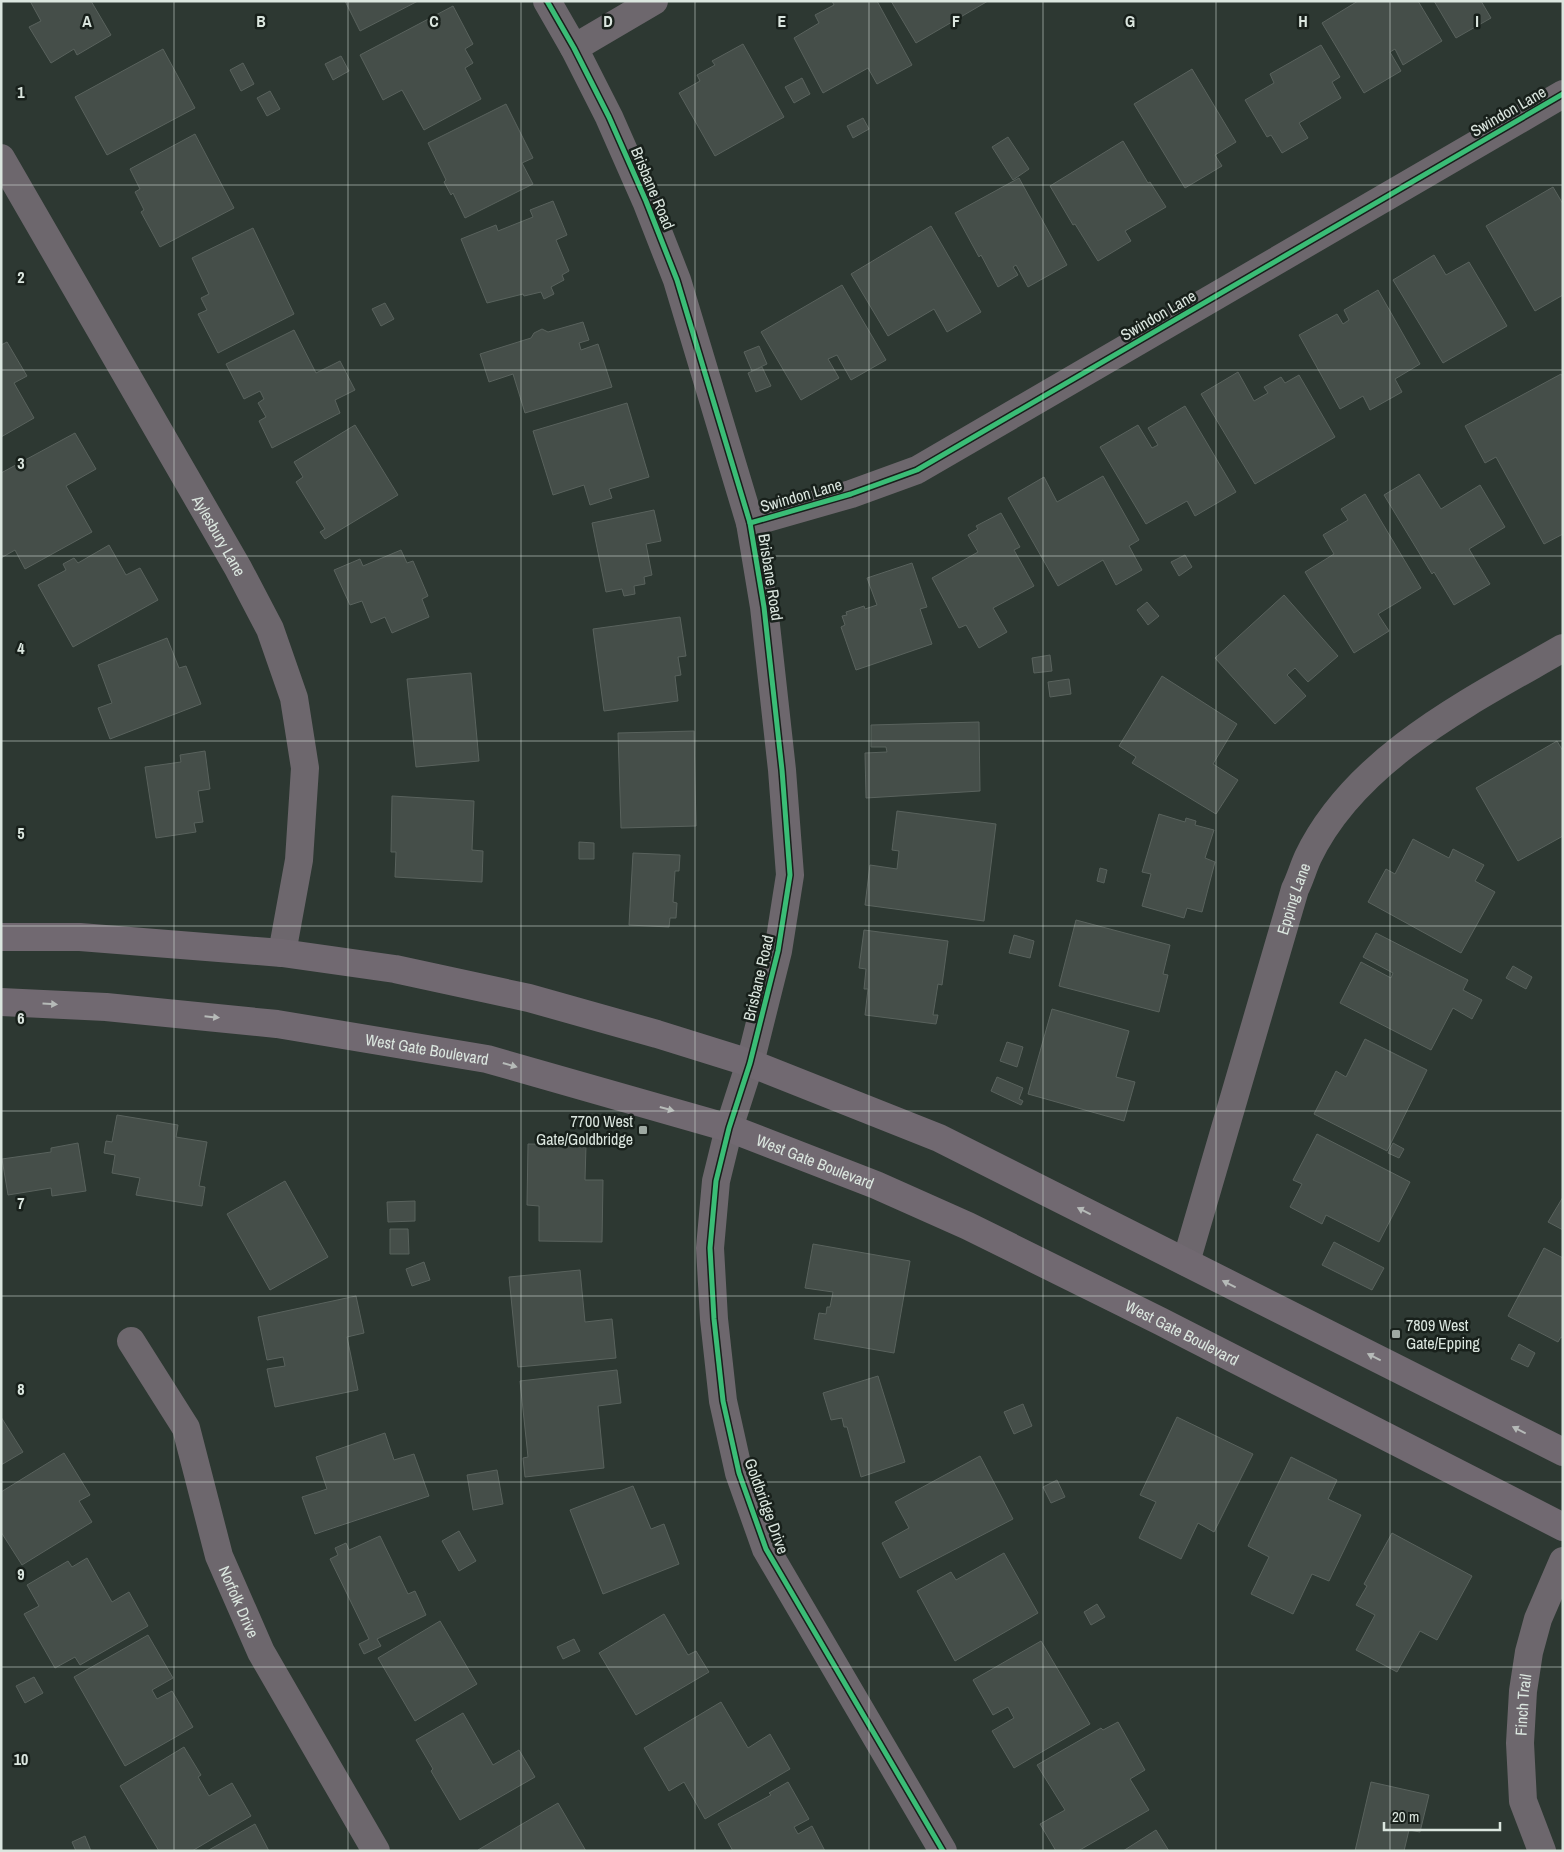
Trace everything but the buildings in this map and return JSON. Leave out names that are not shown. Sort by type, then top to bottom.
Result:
[{"type":"main road","points":[[1,937],[80,937],[282,953],[395,969],[529,998],[666,1036],[750,1063],[939,1138],[1563,1452]]},
{"type":"main road","name":"West Gate Boulevard","points":[[1,1002],[106,1006],[277,1024],[487,1058],[730,1128],[876,1185],[968,1226],[1160,1320],[1563,1527]]},
{"type":"street","name":"Brisbane Road","points":[[547,1],[574,48],[616,134],[646,201],[677,280],[750,523],[765,616],[782,770],[790,875],[778,951],[750,1063],[730,1128]]},
{"type":"street","points":[[574,48],[654,1]]},
{"type":"street","name":"Swindon Lane","points":[[750,523],[851,494],[917,470],[1563,94]]},
{"type":"street","name":"Aylesbury Lane","points":[[1,158],[238,568],[270,629],[294,698],[305,768],[299,860],[282,953]]},
{"type":"street","name":"Epping Lane","points":[[1186,1262],[1296,889],[1309,856],[1332,818],[1380,764],[1416,737],[1468,702],[1563,648]]},
{"type":"street","name":"Goldbridge Drive","points":[[730,1128],[716,1181],[710,1248],[714,1320],[723,1401],[739,1473],[766,1549],[943,1851]]},
{"type":"street","name":"Norfolk Drive","points":[[131,1341],[186,1428],[220,1556],[261,1652],[376,1851]]},
{"type":"street","name":"Finch Trail","points":[[1542,1851],[1523,1800],[1520,1743],[1523,1691],[1529,1652],[1538,1619],[1563,1561]]},
{"type":"cycle path","points":[[547,1],[574,48],[609,117],[646,201],[677,280],[750,523],[764,607],[782,770],[790,875],[778,951],[750,1063],[729,1128],[716,1181],[710,1248],[714,1319],[723,1401],[739,1473],[766,1549],[943,1851]]},
{"type":"cycle path","points":[[750,523],[851,494],[917,470],[1563,94]]},
{"type":"place","name":"7700 West Gate/Goldbridge","points":[[643,1130]]},
{"type":"place","name":"7809 West Gate/Epping","points":[[1396,1334]]}]
